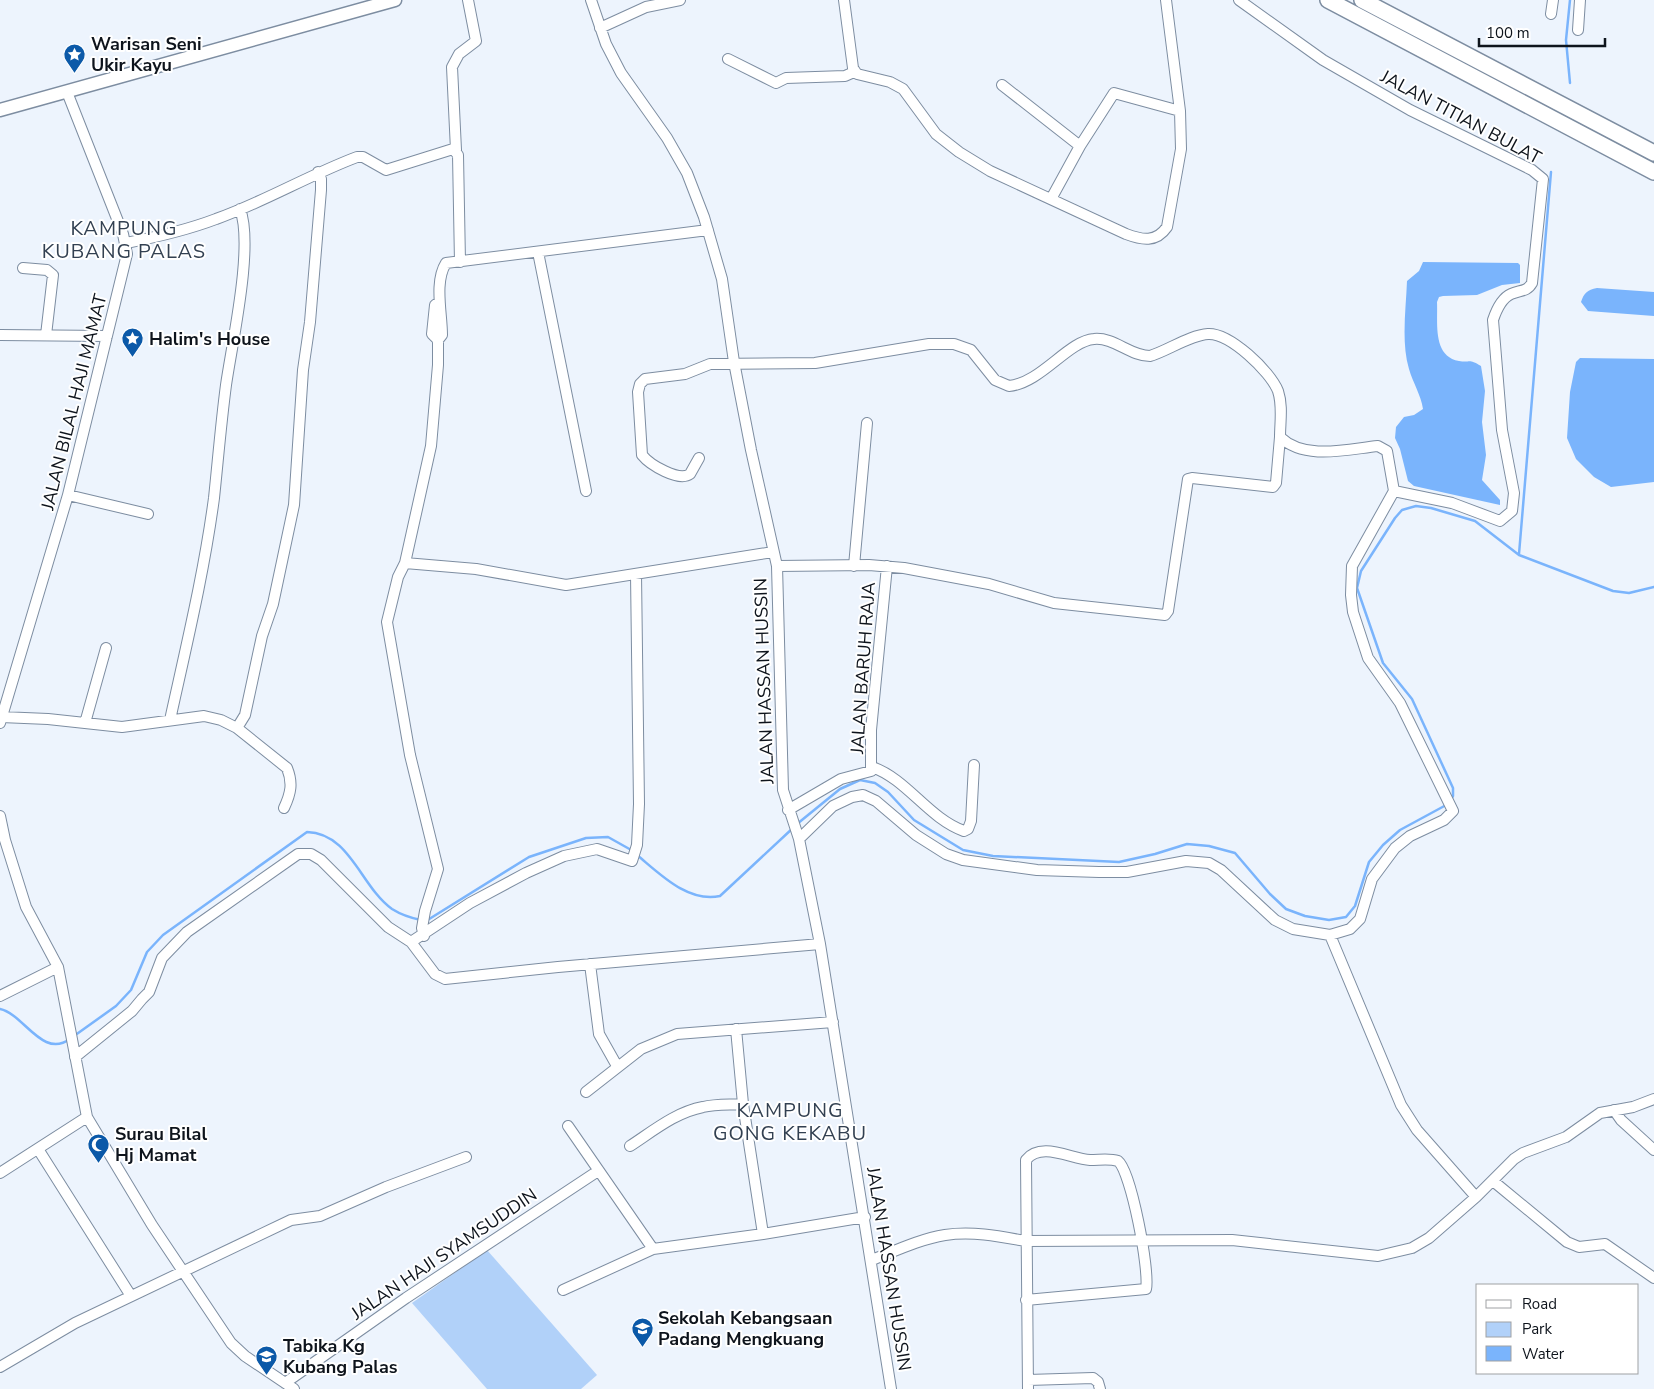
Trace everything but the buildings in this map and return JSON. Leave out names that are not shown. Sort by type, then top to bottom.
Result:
[{"type":"highway","points":[[1328,0],[1654,172]]},
{"type":"highway","points":[[1362,0],[1654,153]]},
{"type":"main road","points":[[0,110],[396,0]]},
{"type":"street","points":[[460,262],[452,67],[459,54],[476,40],[468,0]]},
{"type":"street","name":"JALAN HASSAN HUSSIN","points":[[591,0],[600,28],[621,73],[676,152],[693,188],[708,230],[724,292],[734,362],[777,566],[783,790],[798,836],[820,944],[872,1260],[891,1389]]},
{"type":"street","points":[[600,28],[646,7],[680,0]]},
{"type":"street","points":[[844,0],[854,72]]},
{"type":"street","points":[[854,72],[861,76],[897,84],[913,101],[936,134],[959,152],[990,171],[1140,239],[1152,239],[1167,227],[1181,149],[1180,110],[1166,0]]},
{"type":"street","name":"JALAN TITIAN BULAT","points":[[1239,0],[1323,60],[1410,110],[1532,170],[1542,179],[1532,283],[1525,290],[1508,297],[1498,309],[1493,320],[1502,430],[1514,492],[1512,512],[1500,521],[1452,503],[1394,491]]},
{"type":"street","points":[[1551,14],[1553,0]]},
{"type":"street","points":[[1578,30],[1580,0]]},
{"type":"street","points":[[728,59],[776,83],[786,78],[844,76],[854,72]]},
{"type":"street","points":[[1002,85],[1080,146]]},
{"type":"street","name":"JALAN BILAL HAJI MAMAT","points":[[1,720],[68,495],[124,270],[126,243],[67,92]]},
{"type":"street","points":[[1051,199],[1080,146],[1114,92],[1180,110]]},
{"type":"street","points":[[126,243],[187,229],[240,209],[318,172],[359,156],[386,170],[450,149],[457,153]]},
{"type":"street","points":[[237,728],[245,715],[259,651],[273,604],[294,505],[303,370],[310,322],[321,190],[321,179],[318,172]]},
{"type":"street","points":[[170,720],[199,584],[214,498],[222,416],[244,252],[244,226],[240,209]]},
{"type":"street","points":[[423,932],[425,911],[438,869],[410,755],[387,622],[398,577],[405,563],[431,446],[438,340],[432,334],[435,305],[439,302],[441,275],[445,264],[708,230]]},
{"type":"street","points":[[538,252],[586,491]]},
{"type":"street","points":[[23,268],[47,270],[53,275],[46,335]]},
{"type":"street","points":[[0,334],[107,336]]},
{"type":"street","points":[[699,458],[687,476],[654,468],[645,460],[641,450],[638,392],[640,384],[645,379],[680,375],[710,364],[734,362],[815,364],[929,344],[954,344],[971,350],[995,380],[1009,386],[1030,380],[1087,340],[1106,340],[1142,356],[1150,356],[1201,336],[1214,335],[1222,337],[1245,352],[1271,379],[1281,402],[1276,483],[1273,487],[1188,479],[1168,613],[1163,616],[1054,603],[989,584],[887,566],[777,566]]},
{"type":"street","points":[[854,566],[867,423]]},
{"type":"street","points":[[798,836],[833,806],[852,797],[863,795],[876,802],[916,835],[946,854],[963,860],[1037,870],[1099,872],[1127,872],[1186,861],[1209,863],[1221,870],[1275,920],[1293,929],[1330,935],[1350,929],[1360,919],[1372,879],[1395,848],[1410,836],[1451,815],[1453,809],[1400,703],[1368,658],[1353,612],[1351,595],[1352,566],[1394,491],[1387,451],[1381,446],[1313,451],[1292,447],[1280,437]]},
{"type":"street","points":[[68,495],[148,514]]},
{"type":"street","points":[[405,563],[476,569],[566,585],[774,552]]},
{"type":"street","name":"JALAN BARUH RAJA","points":[[871,770],[871,730],[887,566]]},
{"type":"street","points":[[411,942],[423,932],[470,903],[526,873],[564,856],[597,849],[618,855],[629,862],[633,858],[637,845],[640,733],[636,574]]},
{"type":"street","points":[[85,723],[106,648]]},
{"type":"street","points":[[1,720],[48,718],[122,727],[204,716],[221,720],[237,728],[287,768],[290,777],[291,793],[284,808]]},
{"type":"street","points":[[790,814],[841,779],[871,770],[886,772],[936,814],[964,831],[968,829],[971,821],[974,765]]},
{"type":"street","points":[[0,816],[5,840],[26,907],[58,967],[87,1117],[182,1271],[231,1343],[245,1356],[289,1386]]},
{"type":"street","points":[[74,1052],[132,1011],[149,992],[162,958],[187,932],[298,854],[314,855],[388,928],[411,942],[435,974],[445,979],[820,944]]},
{"type":"street","points":[[1330,935],[1401,1105],[1417,1130],[1476,1197]]},
{"type":"street","points":[[590,964],[599,1034],[617,1066]]},
{"type":"street","points":[[0,996],[58,967]]},
{"type":"street","points":[[586,1092],[641,1049],[670,1036],[697,1031],[833,1022]]},
{"type":"street","points":[[736,1029],[743,1104],[763,1234]]},
{"type":"street","points":[[872,1260],[943,1235],[996,1235],[1025,1241],[1143,1242],[1183,1239],[1232,1240],[1378,1256],[1412,1248],[1429,1238],[1476,1197],[1514,1159],[1523,1153],[1566,1137],[1600,1113],[1633,1107],[1654,1099]]},
{"type":"street","points":[[630,1146],[677,1116],[690,1110],[704,1106],[743,1104]]},
{"type":"street","points":[[1614,1110],[1621,1120],[1654,1150]]},
{"type":"street","points":[[0,1173],[87,1117]]},
{"type":"street","points":[[568,1126],[653,1249]]},
{"type":"street","points":[[38,1149],[131,1296]]},
{"type":"street","points":[[1026,1300],[1144,1290],[1147,1286],[1143,1242],[1127,1175],[1122,1164],[1111,1159],[1090,1160],[1067,1154],[1038,1153],[1028,1157],[1025,1164],[1025,1241],[1026,1300],[1028,1384],[1093,1378],[1098,1382],[1100,1389]]},
{"type":"street","points":[[0,1366],[45,1339],[182,1271],[291,1220],[320,1216],[386,1187],[466,1157]]},
{"type":"street","name":"JALAN HAJI SYAMSUDDIN","points":[[289,1386],[406,1298],[598,1171]]},
{"type":"street","points":[[1493,1181],[1567,1242],[1579,1247],[1605,1244],[1654,1278]]},
{"type":"street","points":[[563,1290],[653,1249],[763,1234],[865,1217]]},
{"type":"green space","points":[[487,1250],[597,1375],[581,1389],[487,1389],[412,1303]]},
{"type":"water","points":[[1423,262],[1518,263],[1520,265],[1520,283],[1502,285],[1477,295],[1443,296],[1439,297],[1437,302],[1438,337],[1444,352],[1450,358],[1459,361],[1471,361],[1481,366],[1485,391],[1482,422],[1486,455],[1482,480],[1500,500],[1500,505],[1414,486],[1408,481],[1400,449],[1395,438],[1396,427],[1404,417],[1414,415],[1423,409],[1407,359],[1405,348],[1405,314],[1407,281],[1419,271]]},
{"type":"water","points":[[1597,288],[1654,292],[1654,316],[1588,311],[1581,302],[1582,299],[1588,291]]},
{"type":"water","points":[[1580,358],[1654,359],[1654,482],[1611,487],[1594,477],[1576,459],[1567,438],[1570,392],[1576,362]]},
{"type":"waterway","points":[[1570,0],[1566,40],[1570,83]]},
{"type":"waterway","points":[[1519,554],[1551,172]]},
{"type":"waterway","points":[[1451,800],[1453,788],[1412,699],[1383,663],[1357,588],[1361,571],[1402,510],[1416,506],[1431,508],[1475,521],[1519,555],[1613,591],[1629,593],[1654,587]]},
{"type":"waterway","points":[[797,824],[840,789],[860,780],[875,783],[888,792],[914,820],[963,850],[993,856],[1119,862],[1187,844],[1209,846],[1235,853],[1270,894],[1286,909],[1305,916],[1329,920],[1346,917],[1355,906],[1369,862],[1383,845],[1400,830],[1448,804]]},
{"type":"waterway","points":[[637,855],[665,878],[686,891],[708,897],[720,896],[793,828]]},
{"type":"waterway","points":[[74,1036],[116,1006],[131,990],[147,952],[163,935],[307,832],[322,835],[334,841],[345,851],[372,888],[392,909],[406,916],[421,920]]},
{"type":"waterway","points":[[426,921],[529,857],[586,838],[608,837],[633,851]]},
{"type":"waterway","points":[[0,1009],[9,1013],[42,1040],[60,1044],[70,1039]]},
{"type":"place","name":"Warisan Seni Ukir Kayu","points":[[75,73]]},
{"type":"place","name":"Halim's House","points":[[133,358]]},
{"type":"place","name":"Surau Bilal Hj Mamat","points":[[99,1163]]},
{"type":"place","name":"Sekolah Kebangsaan Padang Mengkuang","points":[[642,1347]]},
{"type":"place","name":"Tabika Kg Kubang Palas","points":[[267,1375]]},
{"type":"district","name":"KAMPUNG KUBANG PALAS","points":[[124,240]]},
{"type":"district","name":"KAMPUNG GONG KEKABU","points":[[790,1122]]}]
